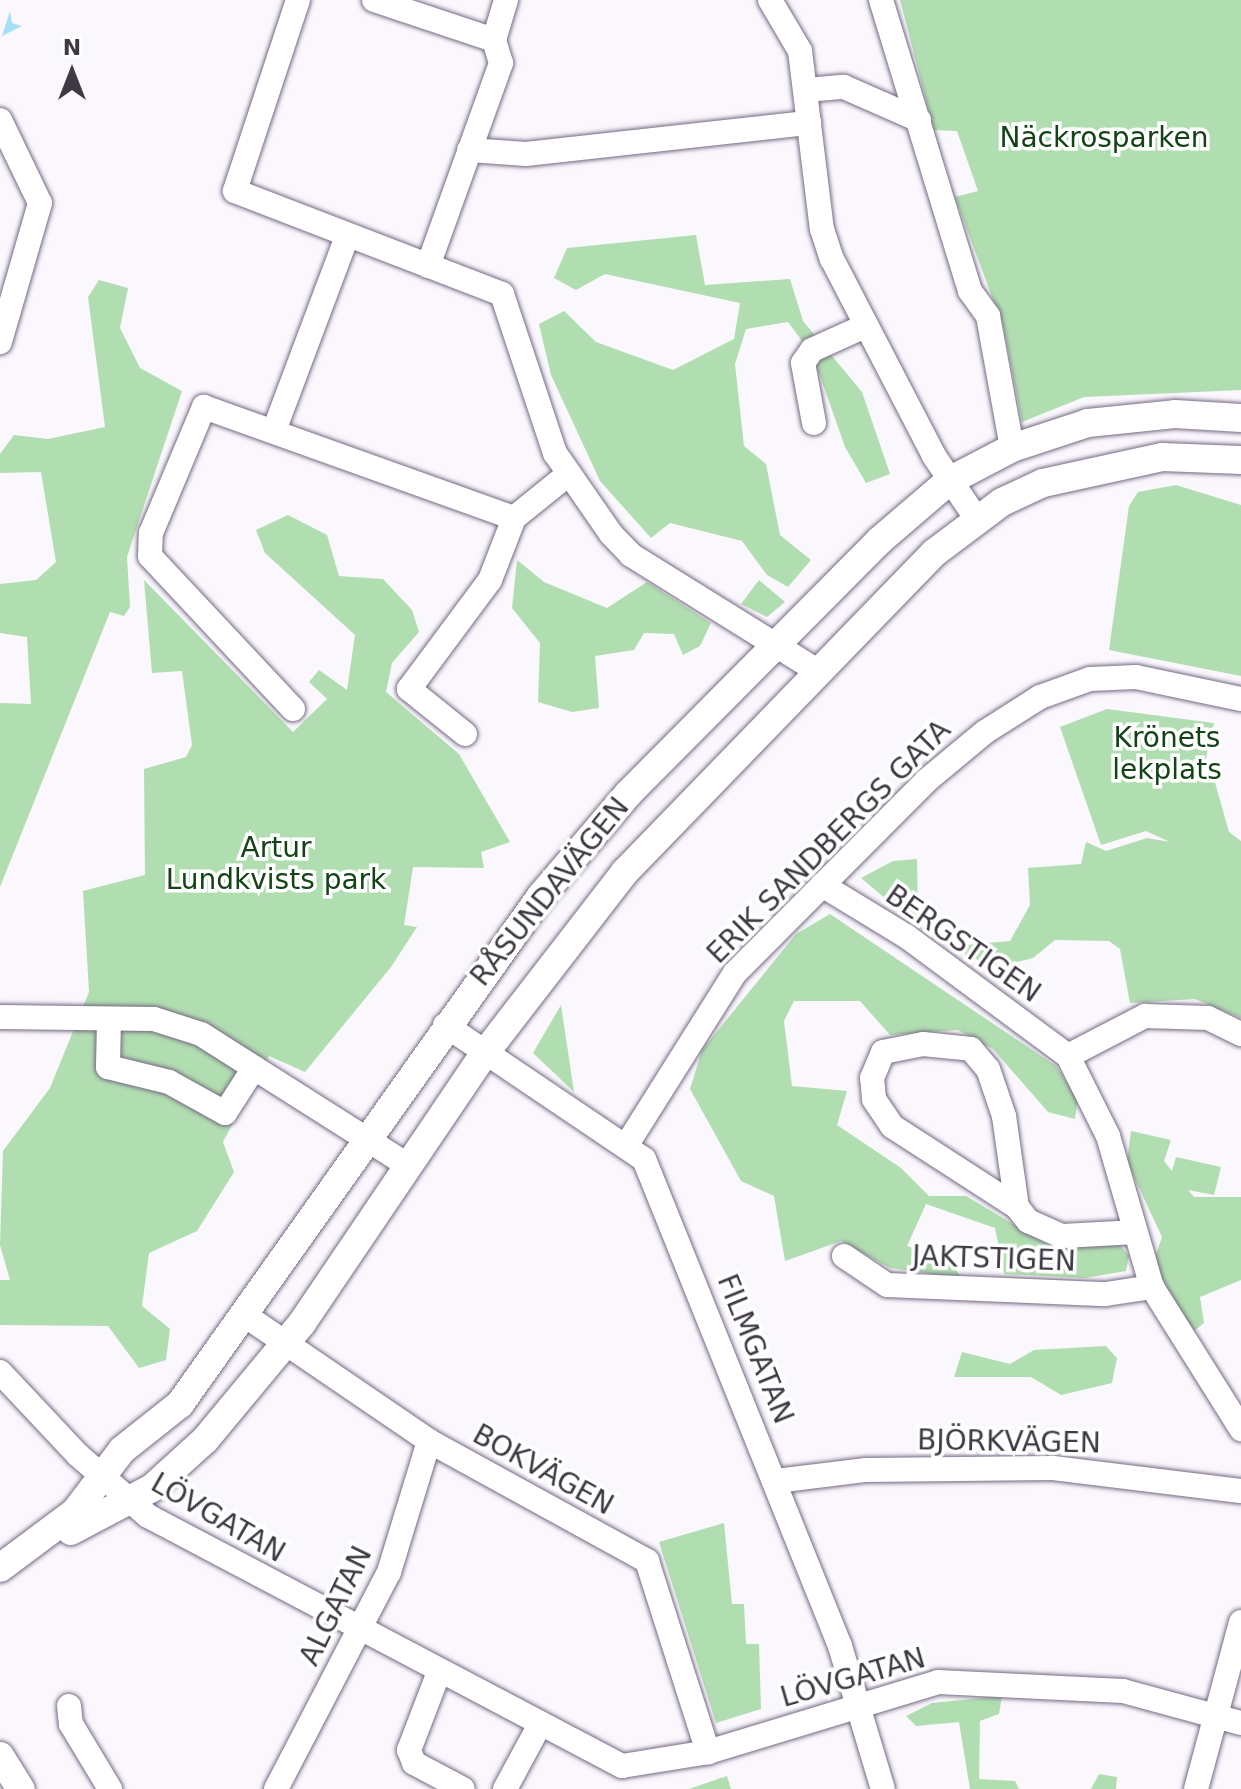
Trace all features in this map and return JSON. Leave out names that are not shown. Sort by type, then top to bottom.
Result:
[{"type":"street","points":[[298,0],[235,179],[240,195],[502,294],[566,476],[631,555],[780,643],[816,670]]},
{"type":"street","points":[[374,0],[494,40]]},
{"type":"street","points":[[428,266],[501,63],[494,40],[506,0]]},
{"type":"street","points":[[770,0],[800,51],[822,229],[865,326],[949,481],[978,521]]},
{"type":"street","points":[[881,0],[952,219],[970,291],[988,316],[1012,448]]},
{"type":"street","points":[[806,90],[844,87],[919,120]]},
{"type":"street","points":[[0,120],[40,203],[0,342]]},
{"type":"street","points":[[469,150],[526,154],[809,123]]},
{"type":"street","points":[[275,428],[347,236]]},
{"type":"street","points":[[814,423],[803,363],[812,350],[865,326]]},
{"type":"street","points":[[293,709],[150,556],[151,533],[204,407],[275,428],[514,518]]},
{"type":"street","name":"RÅSUNDAVÄGEN","points":[[0,1568],[75,1512],[122,1450],[180,1404],[246,1316],[445,1025],[628,794],[949,481],[1012,448],[1088,423],[1175,414],[1241,418]]},
{"type":"street","name":"RÅSUNDAVÄGEN","points":[[0,1584],[83,1522],[129,1502],[205,1440],[284,1346],[485,1053],[625,872],[816,670],[934,553],[978,521],[1043,483],[1110,464],[1241,460]]},
{"type":"street","points":[[465,734],[409,689],[490,580],[514,518],[566,476]]},
{"type":"street","name":"ERIK SANDBERGS GATA","points":[[626,1146],[706,1010],[822,885],[954,757],[1040,697],[1090,679],[1136,677],[1241,699]]},
{"type":"street","name":"BERGSTIGEN","points":[[822,885],[906,936],[1068,1056],[1108,1136],[1152,1287],[1241,1429]]},
{"type":"street","points":[[1068,1056],[1145,1016],[1208,1018],[1241,1034]]},
{"type":"street","points":[[0,1017],[154,1019],[201,1034],[368,1134],[409,1166]]},
{"type":"street","points":[[109,1019],[108,1067],[169,1082],[225,1113],[254,1068]]},
{"type":"street","name":"FILMGATAN","points":[[445,1025],[644,1159],[776,1481],[862,1706],[883,1789]]},
{"type":"street","points":[[1017,1207],[1014,1145],[981,1057],[949,1044],[883,1052],[872,1078],[874,1099],[892,1126],[1017,1207],[1041,1231],[1061,1236],[1134,1232]]},
{"type":"street","name":"JAKTSTIGEN","points":[[844,1256],[887,1285],[1106,1294],[1152,1287]]},
{"type":"street","name":"BOKVÄGEN","points":[[246,1316],[284,1346],[429,1441],[647,1561],[708,1752]]},
{"type":"street","name":"LÖVGATAN","points":[[0,1372],[101,1478],[129,1502],[360,1632],[622,1766],[708,1752],[938,1682],[973,1680],[1123,1691],[1241,1723]]},
{"type":"street","name":"ALGATAN","points":[[276,1789],[389,1572],[429,1441]]},
{"type":"street","name":"BJÖRKVÄGEN","points":[[776,1481],[866,1470],[1053,1468],[1241,1491]]},
{"type":"street","points":[[1196,1789],[1241,1622]]},
{"type":"street","points":[[439,1672],[411,1735],[410,1758],[463,1789]]},
{"type":"street","points":[[69,1706],[71,1724],[110,1789]]},
{"type":"street","points":[[505,1789],[539,1726]]},
{"type":"street","points":[[0,1756],[21,1789]]},
{"type":"green space","name":"Näckrosparken","points":[[900,0],[1241,0],[1241,390],[1084,397],[1022,422],[1004,329],[955,197],[978,191],[957,131],[934,130]]},
{"type":"green space","points":[[696,235],[705,285],[790,279],[803,321],[862,392],[890,474],[866,483],[845,447],[813,356],[788,322],[746,329],[735,364],[744,446],[766,464],[780,535],[811,560],[788,587],[767,575],[742,541],[670,523],[651,538],[600,481],[551,375],[539,324],[564,311],[596,342],[673,370],[734,339],[740,303],[605,274],[576,290],[554,278],[567,248]]},
{"type":"green space","points":[[99,280],[128,288],[120,328],[140,368],[182,391],[127,557],[130,607],[124,616],[110,612],[0,887],[0,703],[31,704],[27,637],[0,633],[0,584],[36,580],[56,562],[41,472],[0,473],[0,454],[14,435],[48,439],[105,427],[88,297]]},
{"type":"green space","points":[[1176,485],[1241,505],[1241,676],[1109,650],[1129,506],[1138,492]]},
{"type":"green space","name":"Artur Lundkvists park","points":[[288,515],[327,535],[339,576],[383,579],[412,610],[419,632],[392,663],[386,692],[459,754],[510,842],[481,852],[484,868],[413,867],[404,925],[417,927],[391,967],[305,1072],[269,1056],[223,1142],[234,1172],[197,1231],[149,1253],[142,1306],[170,1329],[166,1360],[139,1368],[108,1326],[0,1325],[0,1280],[10,1280],[0,1245],[3,1151],[50,1088],[89,992],[83,891],[145,875],[144,769],[186,757],[192,745],[182,671],[152,673],[144,580],[293,732],[327,699],[309,682],[319,670],[347,690],[355,635],[265,553],[256,530]]},
{"type":"green space","points":[[517,560],[544,582],[607,608],[647,582],[711,623],[700,646],[683,655],[674,634],[644,633],[634,650],[595,656],[599,708],[572,712],[538,702],[540,643],[512,608]]},
{"type":"green space","points":[[759,580],[785,602],[767,617],[741,604]]},
{"type":"green space","name":"Krönets lekplats","points":[[1107,709],[1214,723],[1201,780],[1212,772],[1229,832],[1241,841],[1241,1018],[1195,999],[1130,1003],[1120,949],[1109,941],[1055,940],[1033,958],[997,967],[965,955],[964,945],[1010,941],[1030,905],[1028,868],[1081,864],[1086,842],[1106,851],[1147,838],[1170,842],[1146,831],[1101,845],[1060,727]]},
{"type":"green space","points":[[917,859],[918,926],[861,878],[893,861]]},
{"type":"green space","points":[[830,914],[1056,1066],[1078,1099],[1075,1119],[1048,1112],[993,1049],[958,1030],[890,1035],[860,1001],[794,1001],[784,1021],[792,1086],[847,1091],[837,1125],[901,1168],[929,1196],[966,1196],[1050,1246],[1120,1245],[1129,1256],[1126,1271],[1085,1278],[1004,1274],[995,1228],[926,1204],[907,1246],[950,1259],[961,1278],[890,1268],[841,1241],[785,1261],[774,1196],[741,1181],[690,1089],[702,1050],[796,934]]},
{"type":"green space","points":[[561,1005],[574,1092],[533,1053]]},
{"type":"green space","points":[[1131,1131],[1171,1140],[1164,1161],[1172,1171],[1176,1157],[1221,1167],[1214,1195],[1188,1190],[1194,1197],[1241,1197],[1241,1280],[1200,1297],[1204,1323],[1189,1335],[1151,1270],[1162,1237],[1127,1162]]},
{"type":"green space","points":[[1106,1346],[1117,1358],[1112,1383],[1061,1395],[1031,1377],[954,1377],[962,1352],[1010,1364],[1034,1350]]},
{"type":"green space","points":[[724,1523],[732,1604],[744,1604],[746,1644],[759,1644],[761,1709],[716,1723],[659,1542]]},
{"type":"green space","points":[[1002,1696],[999,1714],[980,1721],[979,1779],[1015,1781],[1019,1789],[970,1789],[959,1722],[916,1726],[906,1716],[932,1703]]},
{"type":"green space","points":[[1099,1774],[1117,1777],[1116,1789],[1091,1789]]},
{"type":"green space","points":[[727,1776],[731,1789],[689,1789],[715,1780]]},
{"type":"water","points":[[10,11],[12,23],[22,26],[2,36]]}]
